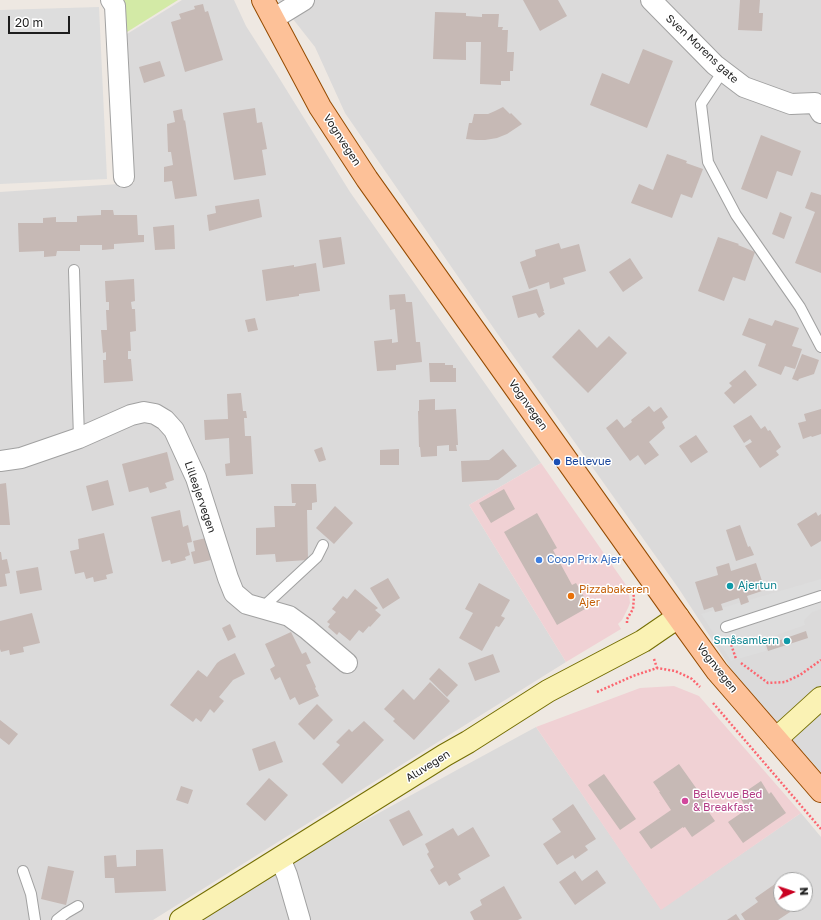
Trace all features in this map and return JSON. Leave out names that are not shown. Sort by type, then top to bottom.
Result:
[{"type":"main road","name":"Vognvegen","points":[[262,0],[320,107],[367,179],[717,670],[821,791]]},
{"type":"main road","name":"Aluvegen","points":[[181,920],[445,755],[475,738],[548,691],[643,641],[678,617]]},
{"type":"main road","points":[[776,739],[821,698]]},
{"type":"street","points":[[111,0],[115,6],[124,176]]},
{"type":"street","points":[[273,19],[304,0]]},
{"type":"street","name":"Sven Morens gate","points":[[651,0],[715,65],[744,87],[791,104],[819,106]]},
{"type":"street","name":"Lilleajervegen","points":[[0,461],[21,458],[79,438],[131,415],[144,412],[155,414],[165,420],[174,430],[196,478],[234,593],[247,604],[289,616],[307,629],[346,663]]},
{"type":"street","points":[[280,858],[287,875],[300,920]]},
{"type":"lane","points":[[723,71],[701,104],[708,162],[736,215],[800,307],[821,347]]},
{"type":"lane","points":[[74,270],[79,438]]},
{"type":"lane","points":[[262,608],[317,557],[323,545]]},
{"type":"lane","points":[[726,627],[821,596]]},
{"type":"lane","points":[[23,871],[31,894],[35,920]]},
{"type":"lane","points":[[57,920],[78,906]]},
{"type":"path","points":[[726,627],[736,660],[768,683],[785,682],[800,675],[821,660]]},
{"type":"path","points":[[654,656],[657,668]]},
{"type":"path","points":[[592,694],[633,676],[657,668],[675,671],[684,675],[692,679],[704,691]]},
{"type":"path","points":[[709,697],[821,829]]},
{"type":"shaded area","points":[[182,0],[234,0],[246,26],[350,192],[541,463],[469,505],[566,662],[153,920],[0,920],[0,192],[134,183],[127,34]]},
{"type":"shaded area","points":[[278,0],[821,0],[821,772],[737,678],[679,589],[497,333],[345,113],[315,47]]},
{"type":"shaded area","points":[[99,7],[107,179],[0,184],[0,10]]},
{"type":"shaded area","points":[[541,463],[626,585],[629,595],[630,603],[622,620],[618,624],[621,629],[566,662],[469,505]]},
{"type":"shaded area","points":[[821,579],[821,609],[812,612],[804,621],[805,625],[762,640],[766,651],[731,661],[701,614]]},
{"type":"shaded area","points":[[674,686],[699,696],[801,813],[661,910],[536,727],[640,688]]},
{"type":"shaded area","points":[[536,727],[661,909],[801,813],[821,837],[821,920],[201,920],[319,846]]},
{"type":"green space","points":[[123,0],[178,0],[127,32]]},
{"type":"building","points":[[523,0],[558,0],[567,16],[540,31]]},
{"type":"building","points":[[740,0],[760,0],[759,13],[763,13],[762,31],[738,30]]},
{"type":"building","points":[[203,4],[205,12],[208,11],[223,60],[185,72],[171,22],[181,19],[179,14],[195,9],[194,6]]},
{"type":"building","points":[[435,12],[466,13],[466,16],[482,17],[482,14],[499,14],[498,27],[503,27],[502,30],[508,30],[507,52],[514,52],[513,71],[510,71],[510,81],[501,81],[501,85],[480,84],[481,42],[466,42],[466,60],[433,59]]},
{"type":"building","points":[[643,49],[673,61],[647,128],[590,105],[602,73],[629,84]]},
{"type":"building","points":[[160,61],[165,76],[144,83],[139,67]]},
{"type":"building","points":[[503,107],[522,124],[507,134],[497,138],[485,140],[466,139],[469,123],[472,123],[474,114],[488,114]]},
{"type":"building","points":[[255,108],[257,123],[262,122],[267,149],[262,150],[266,175],[234,180],[223,113]]},
{"type":"building","points":[[182,109],[197,196],[175,199],[172,181],[164,182],[164,167],[173,165],[171,152],[168,152],[167,124],[175,122],[173,111]]},
{"type":"building","points":[[761,135],[801,151],[792,176],[777,171],[767,199],[741,189]]},
{"type":"building","points":[[667,154],[687,161],[686,163],[703,169],[692,198],[681,194],[672,218],[631,203],[639,184],[653,190]]},
{"type":"building","points":[[811,192],[821,195],[821,273],[795,263],[815,212],[805,208]]},
{"type":"building","points":[[259,199],[262,217],[209,231],[207,215],[216,213],[215,206]]},
{"type":"building","points":[[101,210],[113,210],[114,215],[137,215],[138,235],[144,235],[144,242],[114,244],[114,249],[102,250],[102,245],[80,245],[80,251],[57,251],[56,256],[44,257],[44,251],[19,252],[18,223],[43,223],[43,218],[56,217],[56,222],[77,222],[77,216],[101,215]]},
{"type":"building","points":[[780,212],[792,217],[784,239],[772,234]]},
{"type":"building","points":[[174,225],[175,249],[155,250],[153,227]]},
{"type":"building","points":[[341,237],[345,264],[323,268],[319,240]]},
{"type":"building","points":[[718,237],[739,244],[738,245],[755,252],[745,281],[733,277],[724,301],[698,291]]},
{"type":"building","points":[[559,243],[561,249],[579,244],[586,271],[563,278],[565,284],[550,289],[549,282],[529,289],[520,262],[536,256],[535,250]]},
{"type":"building","points":[[630,258],[643,278],[623,292],[609,272]]},
{"type":"building","points":[[316,263],[320,291],[266,301],[262,270]]},
{"type":"building","points":[[134,279],[135,301],[131,302],[132,309],[135,309],[136,331],[130,332],[131,351],[128,351],[128,359],[131,359],[133,381],[104,383],[103,360],[106,360],[106,352],[103,353],[101,330],[107,330],[106,310],[109,310],[109,302],[106,302],[105,281]]},
{"type":"building","points":[[537,289],[545,314],[539,318],[536,313],[518,318],[512,296]]},
{"type":"building","points":[[405,294],[406,302],[412,302],[416,342],[420,342],[422,362],[396,365],[396,370],[377,371],[374,341],[392,339],[392,343],[398,342],[395,309],[390,310],[389,295]]},
{"type":"building","points":[[255,318],[258,330],[248,332],[245,320]]},
{"type":"building","points":[[749,318],[772,326],[775,320],[799,328],[792,346],[802,349],[795,369],[785,366],[781,375],[758,366],[766,344],[742,335]]},
{"type":"building","points":[[579,329],[597,348],[609,336],[627,353],[588,393],[552,357]]},
{"type":"building","points":[[802,354],[819,360],[814,374],[799,379],[798,381],[792,379]]},
{"type":"building","points":[[429,363],[445,363],[445,365],[453,365],[453,368],[456,368],[456,382],[430,382]]},
{"type":"building","points":[[745,370],[757,385],[734,404],[724,393],[732,386],[729,383]]},
{"type":"building","points":[[241,393],[243,411],[246,411],[247,418],[244,418],[245,436],[251,436],[253,474],[226,476],[225,464],[230,463],[229,438],[205,440],[204,420],[228,419],[227,394]]},
{"type":"building","points":[[435,399],[435,410],[456,409],[457,451],[449,451],[449,445],[437,446],[437,456],[421,457],[419,447],[419,400]]},
{"type":"building","points":[[649,406],[654,412],[661,407],[668,417],[662,422],[665,428],[649,442],[659,455],[645,465],[638,455],[630,461],[606,428],[617,419],[624,428],[632,422],[631,420]]},
{"type":"building","points":[[821,409],[821,434],[803,439],[798,423],[806,421],[804,414]]},
{"type":"building","points":[[751,415],[761,429],[765,426],[768,431],[770,430],[781,447],[776,451],[779,455],[760,468],[745,446],[752,442],[750,439],[744,443],[733,426]]},
{"type":"building","points":[[696,435],[708,452],[691,463],[679,446]]},
{"type":"building","points":[[322,447],[326,460],[319,462],[314,450]]},
{"type":"building","points":[[399,449],[399,465],[380,465],[380,450]]},
{"type":"building","points":[[503,449],[517,466],[498,480],[462,482],[461,461],[489,460]]},
{"type":"building","points":[[167,452],[174,480],[165,483],[167,488],[150,493],[148,487],[129,492],[122,464]]},
{"type":"building","points":[[108,480],[114,505],[92,511],[86,486]]},
{"type":"building","points":[[6,483],[10,525],[0,525],[0,484]]},
{"type":"building","points":[[291,484],[316,484],[317,502],[312,503],[312,510],[307,510],[308,560],[276,562],[275,554],[256,555],[256,528],[275,527],[274,506],[295,506],[296,503],[292,503]]},
{"type":"building","points":[[504,489],[515,509],[491,523],[479,503]]},
{"type":"building","points":[[335,506],[353,523],[334,544],[316,528]]},
{"type":"building","points":[[180,510],[183,527],[188,525],[192,542],[187,543],[190,555],[185,557],[186,560],[171,564],[170,560],[162,562],[151,517]]},
{"type":"building","points":[[816,512],[818,516],[821,514],[821,541],[811,547],[797,524]]},
{"type":"building","points":[[537,513],[557,548],[553,550],[572,585],[576,583],[586,600],[581,602],[585,609],[557,625],[504,532]]},
{"type":"building","points":[[740,525],[748,547],[750,546],[754,555],[736,561],[726,530]]},
{"type":"building","points":[[104,533],[113,573],[106,575],[107,579],[94,582],[93,577],[86,579],[84,572],[75,574],[70,551],[79,549],[78,539]]},
{"type":"building","points":[[206,538],[211,560],[194,564],[191,552],[195,551],[193,541]]},
{"type":"building","points":[[0,552],[2,560],[7,559],[10,573],[5,574],[7,586],[0,587]]},
{"type":"building","name":"Ajertun","points":[[729,563],[731,571],[756,563],[765,590],[747,596],[749,602],[741,605],[739,598],[721,604],[723,610],[715,612],[713,607],[704,610],[695,582],[718,575],[716,567]]},
{"type":"building","points":[[38,567],[42,590],[20,594],[16,571]]},
{"type":"building","points":[[388,578],[400,598],[383,609],[370,588]]},
{"type":"building","points":[[479,583],[510,600],[501,616],[505,618],[499,627],[496,626],[482,651],[459,638],[473,613],[465,609]]},
{"type":"building","points":[[355,589],[378,608],[375,610],[381,615],[363,633],[359,630],[350,641],[339,632],[337,635],[328,627],[330,624],[327,622],[336,612],[332,609],[343,596],[347,599]]},
{"type":"building","points":[[32,613],[40,643],[23,647],[24,652],[10,655],[9,650],[1,652],[0,621]]},
{"type":"building","points":[[230,624],[236,637],[228,641],[222,628]]},
{"type":"building","name":"Småsamlern","points":[[806,631],[808,638],[768,651],[766,645]]},
{"type":"building","points":[[291,632],[302,654],[306,652],[311,663],[306,665],[319,696],[299,705],[295,697],[290,700],[280,677],[275,680],[270,669],[275,666],[265,644]]},
{"type":"building","points":[[235,653],[245,674],[233,680],[219,697],[224,701],[214,713],[210,709],[201,722],[196,718],[193,722],[170,705],[198,670],[207,677],[217,663]]},
{"type":"building","points":[[493,654],[500,672],[475,681],[468,663]]},
{"type":"building","points":[[439,668],[458,685],[447,697],[429,679]]},
{"type":"building","points":[[430,682],[450,701],[414,740],[393,721],[395,719],[384,709],[403,689],[414,700]]},
{"type":"building","points":[[317,704],[333,720],[314,740],[298,724]]},
{"type":"building","points":[[0,720],[18,734],[9,745],[0,738]]},
{"type":"building","points":[[364,721],[384,740],[342,784],[322,764],[340,745],[336,742],[349,729],[352,732]]},
{"type":"building","points":[[275,741],[283,762],[259,771],[252,749]]},
{"type":"building","name":"Bellevue Bed & Breakfast","points":[[679,764],[711,809],[708,811],[715,821],[692,837],[685,827],[683,827],[651,849],[639,832],[671,810],[653,782]]},
{"type":"building","points":[[604,774],[636,819],[620,830],[588,785]]},
{"type":"building","points":[[269,778],[288,795],[265,821],[246,804]]},
{"type":"building","points":[[761,781],[769,794],[771,792],[786,813],[743,843],[728,822],[747,809],[739,796]]},
{"type":"building","points":[[181,786],[193,790],[188,804],[176,800]]},
{"type":"building","points":[[573,804],[596,839],[585,846],[588,850],[575,859],[573,855],[557,865],[543,844],[561,832],[552,819]]},
{"type":"building","points":[[409,810],[423,835],[403,846],[389,820]]},
{"type":"building","points":[[473,827],[490,856],[458,874],[461,879],[449,886],[446,881],[439,885],[430,870],[434,867],[427,854],[429,852],[425,844],[453,828],[458,836]]},
{"type":"building","points":[[163,849],[166,891],[115,893],[114,878],[105,878],[104,856],[116,855],[117,867],[136,866],[136,850]]},
{"type":"building","points":[[48,866],[74,871],[66,905],[41,899]]},
{"type":"building","points":[[597,870],[606,883],[575,905],[559,882],[575,871],[582,881]]},
{"type":"building","points":[[773,885],[773,912],[790,912],[778,920],[745,920],[741,914],[758,902],[755,898]]},
{"type":"building","points":[[504,886],[522,918],[518,920],[474,920],[470,912],[482,905],[480,900]]},
{"type":"building","points":[[736,914],[740,920],[727,920]]},
{"type":"place","name":"Bellevue","points":[[557,462]]},
{"type":"place","name":"Coop Prix Ajer","points":[[539,560]]},
{"type":"place","name":"Ajertun","points":[[730,586]]},
{"type":"place","name":"Pizzabakeren Ajer","points":[[571,596]]},
{"type":"place","name":"Småsamlern","points":[[787,641]]},
{"type":"place","name":"Bellevue Bed & Breakfast","points":[[685,801]]}]
